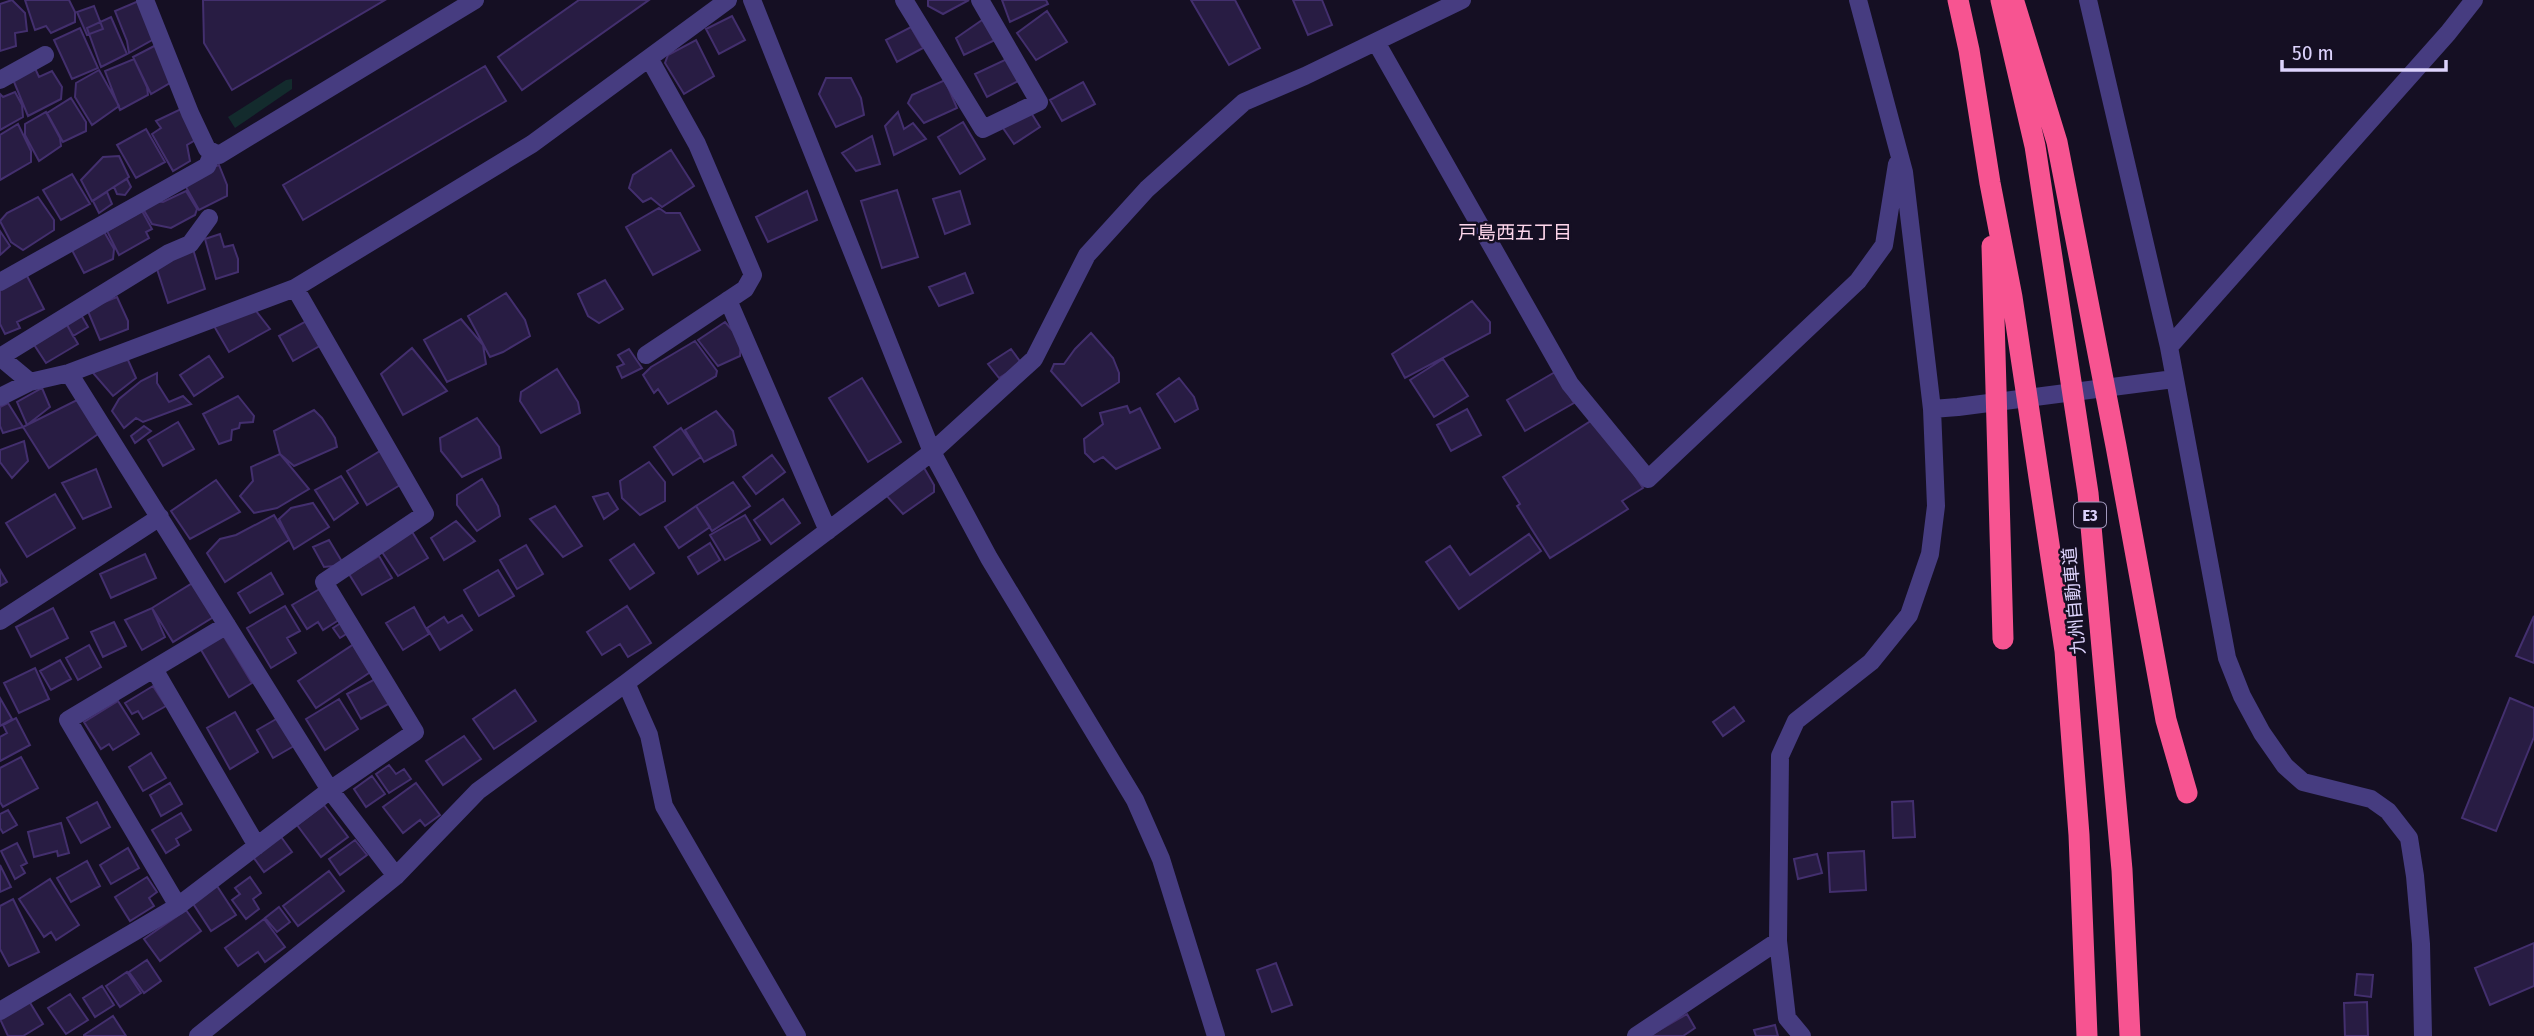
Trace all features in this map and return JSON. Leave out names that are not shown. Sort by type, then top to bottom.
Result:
[{"type":"highway","name":"九州自動車道","points":[[1958,0],[2012,297],[2065,651],[2079,835],[2087,1036]]},
{"type":"highway","name":"九州自動車道","points":[[2001,0],[2035,146],[2088,493],[2122,870],[2130,1036]]},
{"type":"highway","points":[[2014,0],[2057,142],[2166,720],[2187,793]]},
{"type":"highway","points":[[1990,183],[2003,639]]},
{"type":"street","points":[[145,0],[206,149],[219,155],[475,0]]},
{"type":"street","points":[[0,397],[30,382],[69,373],[295,288],[532,144],[728,0]]},
{"type":"street","points":[[752,0],[932,452],[989,558],[1135,800],[1161,859],[1216,1036]]},
{"type":"street","points":[[904,0],[983,129],[1039,102],[980,0]]},
{"type":"street","points":[[198,1036],[396,876],[478,791],[932,452],[1034,359],[1087,255],[1147,188],[1244,102],[1462,0]]},
{"type":"street","points":[[1802,1036],[1787,1018],[1778,941],[1780,756],[1796,721],[1871,662],[1909,615],[1930,554],[1936,506],[1932,408],[1904,172],[1858,0]]},
{"type":"street","points":[[2088,0],[2169,346],[2165,380],[2227,658],[2242,696],[2262,733],[2285,766],[2303,782],[2371,799],[2388,811],[2409,838],[2416,876],[2421,944],[2423,1036]]},
{"type":"street","points":[[2169,346],[2448,33],[2474,0]]},
{"type":"street","points":[[1376,41],[1570,384],[1648,479],[1858,281],[1884,245],[1899,152]]},
{"type":"street","points":[[0,80],[45,55]]},
{"type":"street","points":[[646,355],[745,289],[753,275],[697,144],[649,58]]},
{"type":"street","points":[[0,282],[207,166],[213,152]]},
{"type":"street","points":[[30,382],[0,357],[169,253],[190,244],[209,218]]},
{"type":"street","points":[[0,1011],[178,906],[330,790],[415,732],[324,582],[425,514],[295,288]]},
{"type":"street","points":[[728,300],[828,531]]},
{"type":"street","points":[[69,373],[330,790],[396,876]]},
{"type":"street","points":[[1932,408],[1958,407],[2165,380]]},
{"type":"street","points":[[0,621],[160,517]]},
{"type":"street","points":[[178,906],[68,720],[227,625]]},
{"type":"street","points":[[154,669],[257,846]]},
{"type":"street","points":[[626,683],[649,735],[664,806],[797,1036]]},
{"type":"street","points":[[1636,1036],[1778,941]]},
{"type":"green space","points":[[292,79],[292,89],[235,128],[228,117],[286,80]]},
{"type":"building","points":[[12,0],[25,13],[27,31],[15,33],[16,46],[0,51],[0,4]]},
{"type":"building","points":[[25,0],[69,0],[75,12],[75,22],[51,33],[46,26],[35,30]]},
{"type":"building","points":[[141,0],[154,39],[129,53],[115,11]]},
{"type":"building","points":[[203,0],[385,0],[232,90],[204,43]]},
{"type":"building","points":[[579,0],[649,0],[522,90],[498,57]]},
{"type":"building","points":[[928,0],[969,0],[943,14],[928,6]]},
{"type":"building","points":[[1002,0],[1046,0],[1048,4],[1010,22]]},
{"type":"building","points":[[1191,0],[1235,0],[1260,48],[1229,65]]},
{"type":"building","points":[[1293,0],[1322,0],[1332,25],[1308,35]]},
{"type":"building","points":[[94,6],[103,29],[87,35],[77,12]]},
{"type":"building","points":[[1047,11],[1067,42],[1036,60],[1017,33]]},
{"type":"building","points":[[732,16],[745,40],[719,54],[706,29]]},
{"type":"building","points":[[111,17],[127,54],[101,67],[87,28]]},
{"type":"building","points":[[985,18],[995,40],[964,55],[956,38]]},
{"type":"building","points":[[911,27],[923,48],[897,62],[886,40]]},
{"type":"building","points":[[80,28],[98,68],[72,79],[54,40]]},
{"type":"building","points":[[696,40],[714,76],[684,94],[665,63],[668,55]]},
{"type":"building","points":[[160,43],[175,80],[151,94],[133,57]]},
{"type":"building","points":[[1009,58],[1020,80],[987,97],[975,74]]},
{"type":"building","points":[[134,59],[148,95],[120,110],[105,71]]},
{"type":"building","points":[[34,66],[39,77],[52,71],[62,87],[61,99],[28,116],[12,77]]},
{"type":"building","points":[[485,66],[506,101],[303,220],[283,185]]},
{"type":"building","points":[[99,70],[119,106],[92,125],[75,97],[76,83]]},
{"type":"building","points":[[826,78],[851,78],[861,98],[864,115],[836,127],[819,94]]},
{"type":"building","points":[[945,80],[957,108],[924,123],[908,103],[912,95]]},
{"type":"building","points":[[1083,82],[1095,104],[1062,121],[1050,100]]},
{"type":"building","points":[[15,92],[22,105],[23,117],[0,130],[0,94],[3,97]]},
{"type":"building","points":[[71,98],[86,122],[86,131],[63,142],[47,113]]},
{"type":"building","points":[[183,108],[197,139],[187,145],[190,161],[173,171],[152,134],[161,128],[156,121]]},
{"type":"building","points":[[1030,111],[1040,127],[1014,144],[1003,128]]},
{"type":"building","points":[[46,112],[60,138],[61,146],[39,161],[25,135],[25,124]]},
{"type":"building","points":[[898,112],[904,129],[913,123],[926,139],[894,155],[885,126]]},
{"type":"building","points":[[963,122],[985,159],[960,174],[938,137]]},
{"type":"building","points":[[18,124],[31,151],[31,162],[0,180],[0,135]]},
{"type":"building","points":[[146,129],[165,162],[136,178],[117,145]]},
{"type":"building","points":[[872,136],[880,164],[856,171],[842,153]]},
{"type":"building","points":[[671,150],[694,186],[662,207],[651,198],[643,202],[629,188],[633,175]]},
{"type":"building","points":[[119,156],[129,177],[92,201],[81,180],[103,157]]},
{"type":"building","points":[[219,165],[227,185],[227,196],[199,210],[186,187],[203,170]]},
{"type":"building","points":[[72,174],[90,204],[61,220],[43,190]]},
{"type":"building","points":[[127,179],[131,187],[125,195],[117,194],[114,187]]},
{"type":"building","points":[[897,190],[918,257],[882,268],[861,201]]},
{"type":"building","points":[[186,191],[197,209],[195,215],[171,228],[152,224],[142,207],[153,201],[163,202]]},
{"type":"building","points":[[807,191],[817,220],[768,242],[756,217]]},
{"type":"building","points":[[960,191],[970,224],[945,234],[933,199]]},
{"type":"building","points":[[107,192],[112,204],[99,213],[93,201]]},
{"type":"building","points":[[38,197],[54,220],[54,230],[23,250],[11,242],[0,221],[7,213]]},
{"type":"building","points":[[659,208],[666,213],[680,213],[700,250],[653,275],[626,227]]},
{"type":"building","points":[[142,211],[152,229],[146,232],[149,238],[119,255],[107,231]]},
{"type":"building","points":[[102,228],[114,249],[113,259],[84,273],[72,245]]},
{"type":"building","points":[[0,231],[10,246],[0,255]]},
{"type":"building","points":[[220,234],[224,247],[233,245],[238,259],[238,272],[216,279],[205,239]]},
{"type":"building","points":[[193,249],[205,289],[168,303],[156,266]]},
{"type":"building","points":[[25,272],[44,309],[17,322],[20,328],[5,334],[0,324],[0,286]]},
{"type":"building","points":[[965,273],[973,293],[939,306],[929,287]]},
{"type":"building","points":[[605,280],[623,309],[599,323],[588,316],[578,294]]},
{"type":"building","points":[[506,293],[525,320],[530,336],[490,357],[468,316]]},
{"type":"building","points":[[117,297],[128,321],[128,329],[100,340],[87,309]]},
{"type":"building","points":[[1472,301],[1490,322],[1490,333],[1405,378],[1392,354]]},
{"type":"building","points":[[253,307],[270,329],[229,352],[214,326]]},
{"type":"building","points":[[80,313],[88,327],[73,336],[65,321]]},
{"type":"building","points":[[310,319],[323,344],[293,361],[279,336]]},
{"type":"building","points":[[461,319],[483,345],[486,364],[447,382],[424,340]]},
{"type":"building","points":[[64,320],[78,344],[46,363],[31,340]]},
{"type":"building","points":[[725,322],[741,340],[740,356],[718,366],[698,340]]},
{"type":"building","points":[[1091,333],[1113,358],[1119,373],[1119,382],[1082,406],[1051,371],[1054,364],[1064,364]]},
{"type":"building","points":[[695,341],[717,371],[716,376],[668,404],[658,389],[654,393],[643,375],[651,367]]},
{"type":"building","points":[[412,348],[447,391],[403,415],[381,374]]},
{"type":"building","points":[[629,349],[642,368],[622,378],[617,367],[624,364],[618,355]]},
{"type":"building","points":[[1011,349],[1022,364],[999,378],[988,364]]},
{"type":"building","points":[[209,356],[223,377],[194,396],[180,375]]},
{"type":"building","points":[[1443,359],[1468,396],[1434,417],[1410,380]]},
{"type":"building","points":[[128,360],[136,378],[113,396],[87,366]]},
{"type":"building","points":[[557,369],[578,402],[580,413],[541,433],[520,401],[521,392]]},
{"type":"building","points":[[1555,372],[1574,403],[1525,431],[1507,400]]},
{"type":"building","points":[[157,373],[157,383],[169,402],[183,396],[191,404],[143,422],[136,418],[124,428],[112,411],[119,399],[141,381]]},
{"type":"building","points":[[862,378],[901,442],[868,462],[829,398]]},
{"type":"building","points":[[1179,378],[1194,397],[1198,409],[1175,422],[1157,394]]},
{"type":"building","points":[[42,388],[50,407],[27,425],[17,402]]},
{"type":"building","points":[[238,396],[254,416],[253,422],[240,423],[239,428],[232,430],[231,440],[219,444],[203,414]]},
{"type":"building","points":[[81,398],[101,432],[49,468],[23,427]]},
{"type":"building","points":[[8,403],[23,427],[3,433],[0,426],[0,407]]},
{"type":"building","points":[[1127,406],[1130,413],[1140,408],[1160,448],[1116,469],[1103,457],[1094,462],[1085,453],[1084,439],[1103,424],[1100,413]]},
{"type":"building","points":[[1467,409],[1481,435],[1451,451],[1437,425]]},
{"type":"building","points":[[314,410],[335,438],[337,447],[294,466],[280,454],[274,431]]},
{"type":"building","points":[[716,411],[733,431],[736,445],[704,462],[685,430]]},
{"type":"building","points":[[1597,417],[1643,488],[1622,501],[1628,509],[1550,558],[1517,506],[1520,504],[1503,477]]},
{"type":"building","points":[[477,418],[499,447],[501,458],[462,477],[441,451],[440,438]]},
{"type":"building","points":[[178,422],[194,449],[163,466],[148,440]]},
{"type":"building","points":[[144,426],[151,431],[135,443],[131,436]]},
{"type":"building","points":[[681,428],[701,457],[673,475],[654,447]]},
{"type":"building","points":[[24,441],[28,461],[12,478],[0,462],[0,450]]},
{"type":"building","points":[[385,448],[405,482],[367,505],[347,471]]},
{"type":"building","points":[[280,454],[309,489],[277,508],[254,513],[240,496],[253,481],[251,467]]},
{"type":"building","points":[[772,455],[785,472],[756,494],[743,477]]},
{"type":"building","points":[[649,462],[665,482],[665,501],[640,515],[622,498],[620,481]]},
{"type":"building","points":[[923,466],[934,485],[934,492],[903,514],[885,494]]},
{"type":"building","points":[[96,469],[111,507],[83,519],[62,483]]},
{"type":"building","points":[[341,476],[358,503],[334,520],[315,490]]},
{"type":"building","points":[[482,479],[498,506],[500,516],[477,531],[457,505],[457,495]]},
{"type":"building","points":[[216,480],[240,512],[190,539],[171,511]]},
{"type":"building","points":[[733,482],[750,506],[712,531],[696,506]]},
{"type":"building","points":[[608,493],[618,509],[604,519],[593,497]]},
{"type":"building","points":[[55,494],[75,528],[27,557],[6,523]]},
{"type":"building","points":[[783,499],[800,523],[771,544],[754,520]]},
{"type":"building","points":[[313,503],[329,527],[294,549],[279,519],[291,508]]},
{"type":"building","points":[[555,506],[582,546],[563,557],[530,519]]},
{"type":"building","points":[[696,506],[710,527],[679,548],[665,527]]},
{"type":"building","points":[[274,515],[289,540],[225,582],[207,553],[220,539],[236,535]]},
{"type":"building","points":[[745,515],[760,540],[725,560],[710,535]]},
{"type":"building","points":[[456,521],[475,541],[444,560],[431,538]]},
{"type":"building","points":[[411,530],[428,558],[398,576],[380,549]]},
{"type":"building","points":[[1529,534],[1541,551],[1459,609],[1426,562],[1450,546],[1470,575]]},
{"type":"building","points":[[329,540],[344,565],[324,567],[313,547]]},
{"type":"building","points":[[710,543],[720,560],[698,574],[688,557]]},
{"type":"building","points":[[634,544],[654,573],[630,589],[610,560]]},
{"type":"building","points":[[526,545],[543,574],[517,589],[500,560]]},
{"type":"building","points":[[145,554],[156,578],[111,598],[100,574]]},
{"type":"building","points":[[379,556],[392,578],[362,595],[349,574]]},
{"type":"building","points":[[0,570],[7,582],[0,586]]},
{"type":"building","points":[[498,570],[514,596],[479,616],[464,590]]},
{"type":"building","points":[[271,573],[283,594],[250,613],[238,593]]},
{"type":"building","points":[[199,579],[220,613],[173,642],[152,608]]},
{"type":"building","points":[[323,587],[342,618],[323,630],[318,622],[307,629],[292,605]]},
{"type":"building","points":[[285,606],[300,631],[287,638],[296,653],[271,668],[247,628]]},
{"type":"building","points":[[627,606],[651,643],[628,657],[620,644],[602,655],[587,632]]},
{"type":"building","points":[[414,607],[429,634],[403,650],[386,623]]},
{"type":"building","points":[[53,608],[68,638],[31,657],[16,627]]},
{"type":"building","points":[[152,608],[165,637],[142,650],[125,620]]},
{"type":"building","points":[[462,615],[472,630],[440,650],[427,628],[444,617],[448,623]]},
{"type":"building","points":[[2534,616],[2534,663],[2516,656]]},
{"type":"building","points":[[344,621],[351,631],[340,638],[333,628]]},
{"type":"building","points":[[114,622],[126,646],[103,657],[91,632]]},
{"type":"building","points":[[220,630],[252,683],[229,697],[197,643]]},
{"type":"building","points":[[354,644],[372,671],[316,708],[298,681]]},
{"type":"building","points":[[89,645],[101,667],[78,680],[66,658]]},
{"type":"building","points":[[60,660],[71,679],[51,690],[40,671]]},
{"type":"building","points":[[35,668],[49,699],[19,713],[4,683]]},
{"type":"building","points":[[379,677],[392,702],[361,719],[347,694]]},
{"type":"building","points":[[153,686],[166,706],[143,719],[138,711],[132,714],[125,703]]},
{"type":"building","points":[[515,690],[536,721],[494,749],[473,719]]},
{"type":"building","points":[[0,698],[12,719],[0,726]]},
{"type":"building","points":[[2510,698],[2534,708],[2534,737],[2496,831],[2462,818]]},
{"type":"building","points":[[339,699],[358,729],[325,750],[306,719]]},
{"type":"building","points":[[118,701],[139,734],[113,750],[109,744],[101,749],[84,722]]},
{"type":"building","points":[[1734,707],[1744,721],[1723,736],[1713,722]]},
{"type":"building","points":[[235,712],[258,752],[230,769],[207,728]]},
{"type":"building","points":[[16,718],[30,745],[0,761],[0,737],[7,733],[3,725]]},
{"type":"building","points":[[278,718],[294,746],[273,758],[257,730]]},
{"type":"building","points":[[464,736],[481,759],[443,785],[426,761]]},
{"type":"building","points":[[151,753],[166,778],[143,791],[129,767]]},
{"type":"building","points":[[21,757],[38,788],[3,807],[0,802],[0,768]]},
{"type":"building","points":[[389,765],[396,774],[404,769],[411,779],[389,793],[376,774]]},
{"type":"building","points":[[372,776],[385,794],[366,807],[354,789]]},
{"type":"building","points":[[170,783],[182,804],[161,816],[150,795]]},
{"type":"building","points":[[416,783],[440,815],[425,826],[420,820],[403,833],[383,807]]},
{"type":"building","points":[[1913,801],[1915,837],[1893,838],[1892,802]]},
{"type":"building","points":[[97,802],[110,827],[81,843],[67,818]]},
{"type":"building","points":[[324,805],[348,837],[321,857],[297,825]]},
{"type":"building","points":[[8,810],[17,825],[3,833],[0,828],[0,814]]},
{"type":"building","points":[[181,813],[191,830],[176,839],[179,845],[166,853],[152,830]]},
{"type":"building","points":[[61,823],[69,853],[58,856],[57,851],[34,857],[28,832]]},
{"type":"building","points":[[279,834],[292,852],[264,872],[251,854]]},
{"type":"building","points":[[355,840],[367,855],[340,875],[329,859]]},
{"type":"building","points":[[17,843],[27,863],[21,866],[25,873],[15,879],[1,851]]},
{"type":"building","points":[[128,848],[139,868],[111,884],[100,865]]},
{"type":"building","points":[[1864,851],[1866,890],[1830,892],[1828,853]]},
{"type":"building","points":[[1817,854],[1822,873],[1798,879],[1794,859]]},
{"type":"building","points":[[87,861],[100,886],[71,902],[57,878]]},
{"type":"building","points":[[0,865],[11,887],[0,892]]},
{"type":"building","points":[[329,871],[344,891],[298,926],[283,906]]},
{"type":"building","points":[[147,877],[157,892],[149,898],[154,906],[130,921],[115,897]]},
{"type":"building","points":[[250,877],[261,893],[253,899],[259,909],[246,919],[232,900],[240,894],[235,888]]},
{"type":"building","points":[[50,879],[79,925],[56,940],[51,932],[44,937],[19,899]]},
{"type":"building","points":[[217,886],[236,915],[211,931],[192,902]]},
{"type":"building","points":[[13,899],[39,952],[9,966],[0,949],[0,906]]},
{"type":"building","points":[[279,907],[290,922],[277,932],[265,918]]},
{"type":"building","points":[[186,910],[201,931],[160,961],[144,939]]},
{"type":"building","points":[[264,919],[285,947],[265,962],[258,952],[238,966],[225,948]]},
{"type":"building","points":[[2534,943],[2534,986],[2490,1005],[2475,968]]},
{"type":"building","points":[[147,960],[161,981],[144,993],[129,972]]},
{"type":"building","points":[[1276,963],[1292,1005],[1272,1012],[1257,970]]},
{"type":"building","points":[[127,972],[141,993],[120,1007],[106,986]]},
{"type":"building","points":[[2357,974],[2373,975],[2371,997],[2355,995]]},
{"type":"building","points":[[102,986],[114,1005],[95,1017],[83,998]]},
{"type":"building","points":[[70,994],[88,1020],[66,1034],[48,1008]]},
{"type":"building","points":[[29,1001],[43,1024],[23,1036],[8,1036],[0,1019]]},
{"type":"building","points":[[2367,1002],[2368,1036],[2345,1036],[2344,1003]]},
{"type":"building","points":[[1687,1014],[1695,1028],[1683,1036],[1649,1036]]},
{"type":"building","points":[[113,1016],[126,1036],[84,1036],[84,1035]]},
{"type":"building","points":[[1775,1025],[1778,1036],[1756,1036],[1754,1030]]},
{"type":"district","name":"戸島西五丁目","points":[[1515,232]]}]
